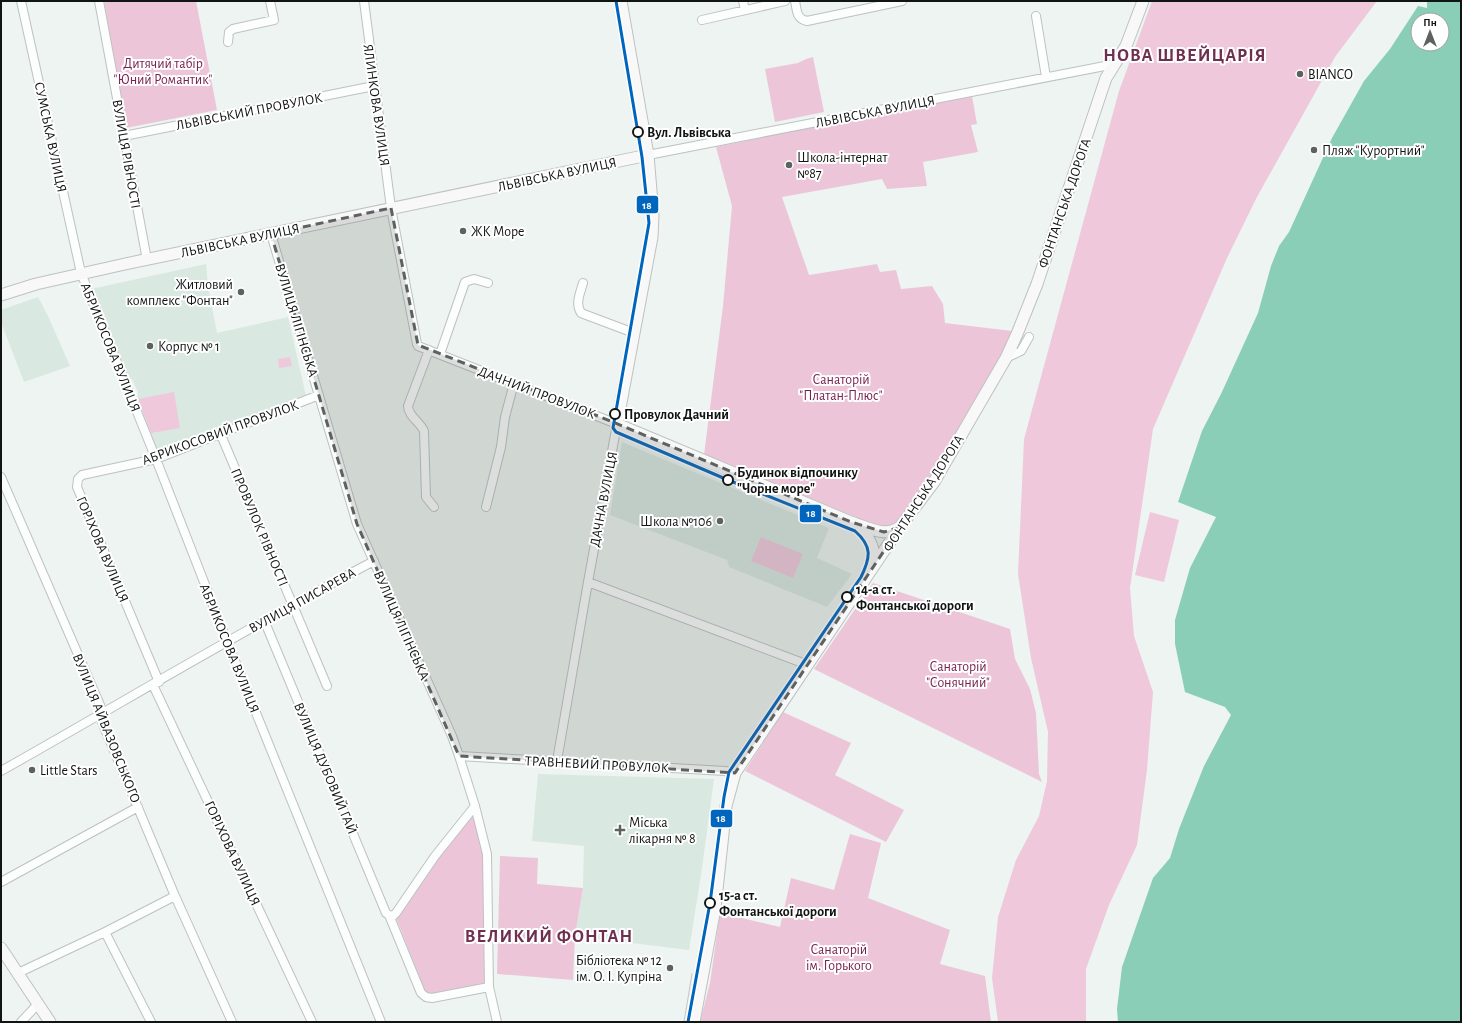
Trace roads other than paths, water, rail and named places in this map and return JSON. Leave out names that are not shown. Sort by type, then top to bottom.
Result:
[{"type":"main road","name":"ДАЧНА ВУЛИЦЯ","points":[[617,424],[634,333],[653,215],[648,155],[621,1]]},
{"type":"main road","name":"ФОНТАНСЬКА ДОРОГА","points":[[694,1022],[715,908],[726,806],[735,773],[900,527],[934,482],[1006,358],[1037,284],[1106,78],[1126,46],[1143,1]]},
{"type":"main road","name":"ЛЬВІВСЬКА ВУЛИЦЯ","points":[[1,295],[36,284],[81,274],[648,155]]},
{"type":"main road","name":"ДАЧНИЙ ПРОВУЛОК","points":[[617,424],[851,522],[884,532],[890,532],[900,527]]},
{"type":"main road","name":"ДАЧНИЙ ПРОВУЛОК","points":[[851,522],[866,533],[873,547],[874,560],[871,571]]},
{"type":"main road","points":[[1,948],[50,1022]]},
{"type":"street","name":"СУМСЬКА ВУЛИЦЯ","points":[[21,1],[81,274]]},
{"type":"street","name":"ВУЛИЦЯ РІВНОСТІ","points":[[100,1],[147,260]]},
{"type":"street","points":[[228,42],[229,32],[233,29],[274,20],[270,1]]},
{"type":"street","name":"ЯЛИНКОВА ВУЛИЦЯ","points":[[364,1],[391,208]]},
{"type":"street","points":[[743,1],[745,10]]},
{"type":"street","points":[[702,20],[785,1]]},
{"type":"street","points":[[795,1],[798,16],[804,21],[902,1]]},
{"type":"street","points":[[1036,16],[1046,77]]},
{"type":"street","name":"ЛЬВІВСЬКА ВУЛИЦЯ","points":[[648,155],[1115,64]]},
{"type":"street","name":"ЛЬВІВСЬКИЙ ПРОВУЛОК","points":[[124,136],[374,86]]},
{"type":"street","name":"ДАЧНИЙ ПРОВУЛОК","points":[[391,208],[418,346],[617,424]]},
{"type":"street","name":"ВУЛИЦЯ ЛІГІНСЬКА","points":[[271,234],[320,395],[357,524],[460,756],[475,806],[487,854],[489,987],[497,1022]]},
{"type":"street","name":"АБРИКОСОВА ВУЛИЦЯ","points":[[81,274],[381,1022]]},
{"type":"street","points":[[440,354],[466,282],[474,279],[488,284]]},
{"type":"street","points":[[583,283],[578,299],[578,308],[581,313],[634,333]]},
{"type":"street","points":[[1006,358],[1021,351],[1029,337]]},
{"type":"street","points":[[429,350],[408,406],[409,413],[424,431],[426,497],[434,507]]},
{"type":"street","points":[[486,507],[501,447],[505,417],[514,383]]},
{"type":"street","name":"АБРИКОСОВИЙ ПРОВУЛОК","points":[[76,482],[82,475],[156,459],[222,435],[320,395]]},
{"type":"street","name":"ДАЧНА ВУЛИЦЯ","points":[[557,761],[617,424]]},
{"type":"street","name":"ПРОВУЛОК РІВНОСТІ","points":[[222,435],[327,686]]},
{"type":"street","name":"ВУЛИЦЯ АЙВАЗОВСЬКОГО","points":[[1,477],[100,705],[102,722],[138,807],[232,1022]]},
{"type":"street","name":"ГОРІХОВА ВУЛИЦЯ","points":[[76,482],[156,683],[312,1022]]},
{"type":"street","name":"ВУЛИЦЯ ПИСАРЕВА","points":[[1,771],[101,715],[264,620],[374,561]]},
{"type":"street","points":[[588,582],[808,665]]},
{"type":"street","name":"ВУЛИЦЯ ДУБОВИЙ ГАЙ","points":[[264,620],[386,913],[389,915],[423,996],[432,998],[489,987]]},
{"type":"street","name":"ТРАВНЕВИЙ ПРОВУЛОК","points":[[460,756],[725,771],[735,773]]},
{"type":"street","points":[[389,915],[393,916],[396,914],[435,856],[475,806]]},
{"type":"street","points":[[1,882],[138,807]]},
{"type":"street","points":[[18,973],[105,932],[176,896]]},
{"type":"street","points":[[105,932],[151,1022]]},
{"type":"street","points":[[21,1022],[38,1004]]},
{"type":"tram line","points":[[684,1022],[692,974]]},
{"type":"place","name":"BIANCO","points":[[1300,74]]},
{"type":"place","name":"Вул. Львівська","points":[[638,132]]},
{"type":"place","name":"Пляж \"Курортний\"","points":[[1314,150]]},
{"type":"place","name":"Школа-інтернат №87","points":[[789,165]]},
{"type":"place","name":"ЖК Море","points":[[463,231]]},
{"type":"place","name":"Житловий комплекс \"Фонтан\"","points":[[241,292]]},
{"type":"place","name":"Корпус № 1","points":[[150,346]]},
{"type":"place","name":"Провулок Дачний","points":[[615,414]]},
{"type":"place","name":"Будинок відпочинку \"Чорне море\"","points":[[728,480]]},
{"type":"place","name":"Школа №106","points":[[720,521]]},
{"type":"place","name":"14-а ст. Фонтанської дороги","points":[[847,597]]},
{"type":"place","name":"Little Stars","points":[[32,770]]},
{"type":"place","name":"Міська лікарня № 8","points":[[620,830]]},
{"type":"place","name":"15-а ст. Фонтанської дороги","points":[[710,903]]},
{"type":"place","name":"Бібліотека № 12 ім. О. І. Купріна","points":[[670,968]]},
{"type":"district","name":"НОВА ШВЕЙЦАРІЯ","points":[[1185,55]]},
{"type":"district","name":"ВЕЛИКИЙ ФОНТАН","points":[[549,936]]},
{"type":"park label","name":"Дитячий табір \"Юний Романтик\"","points":[[163,72]]},
{"type":"park label","name":"Санаторій \"Платан-Плюс\"","points":[[841,388]]},
{"type":"park label","name":"Санаторій \"Сонячний\"","points":[[958,674]]},
{"type":"park label","name":"Cанаторій ім. Горького","points":[[839,958]]}]
